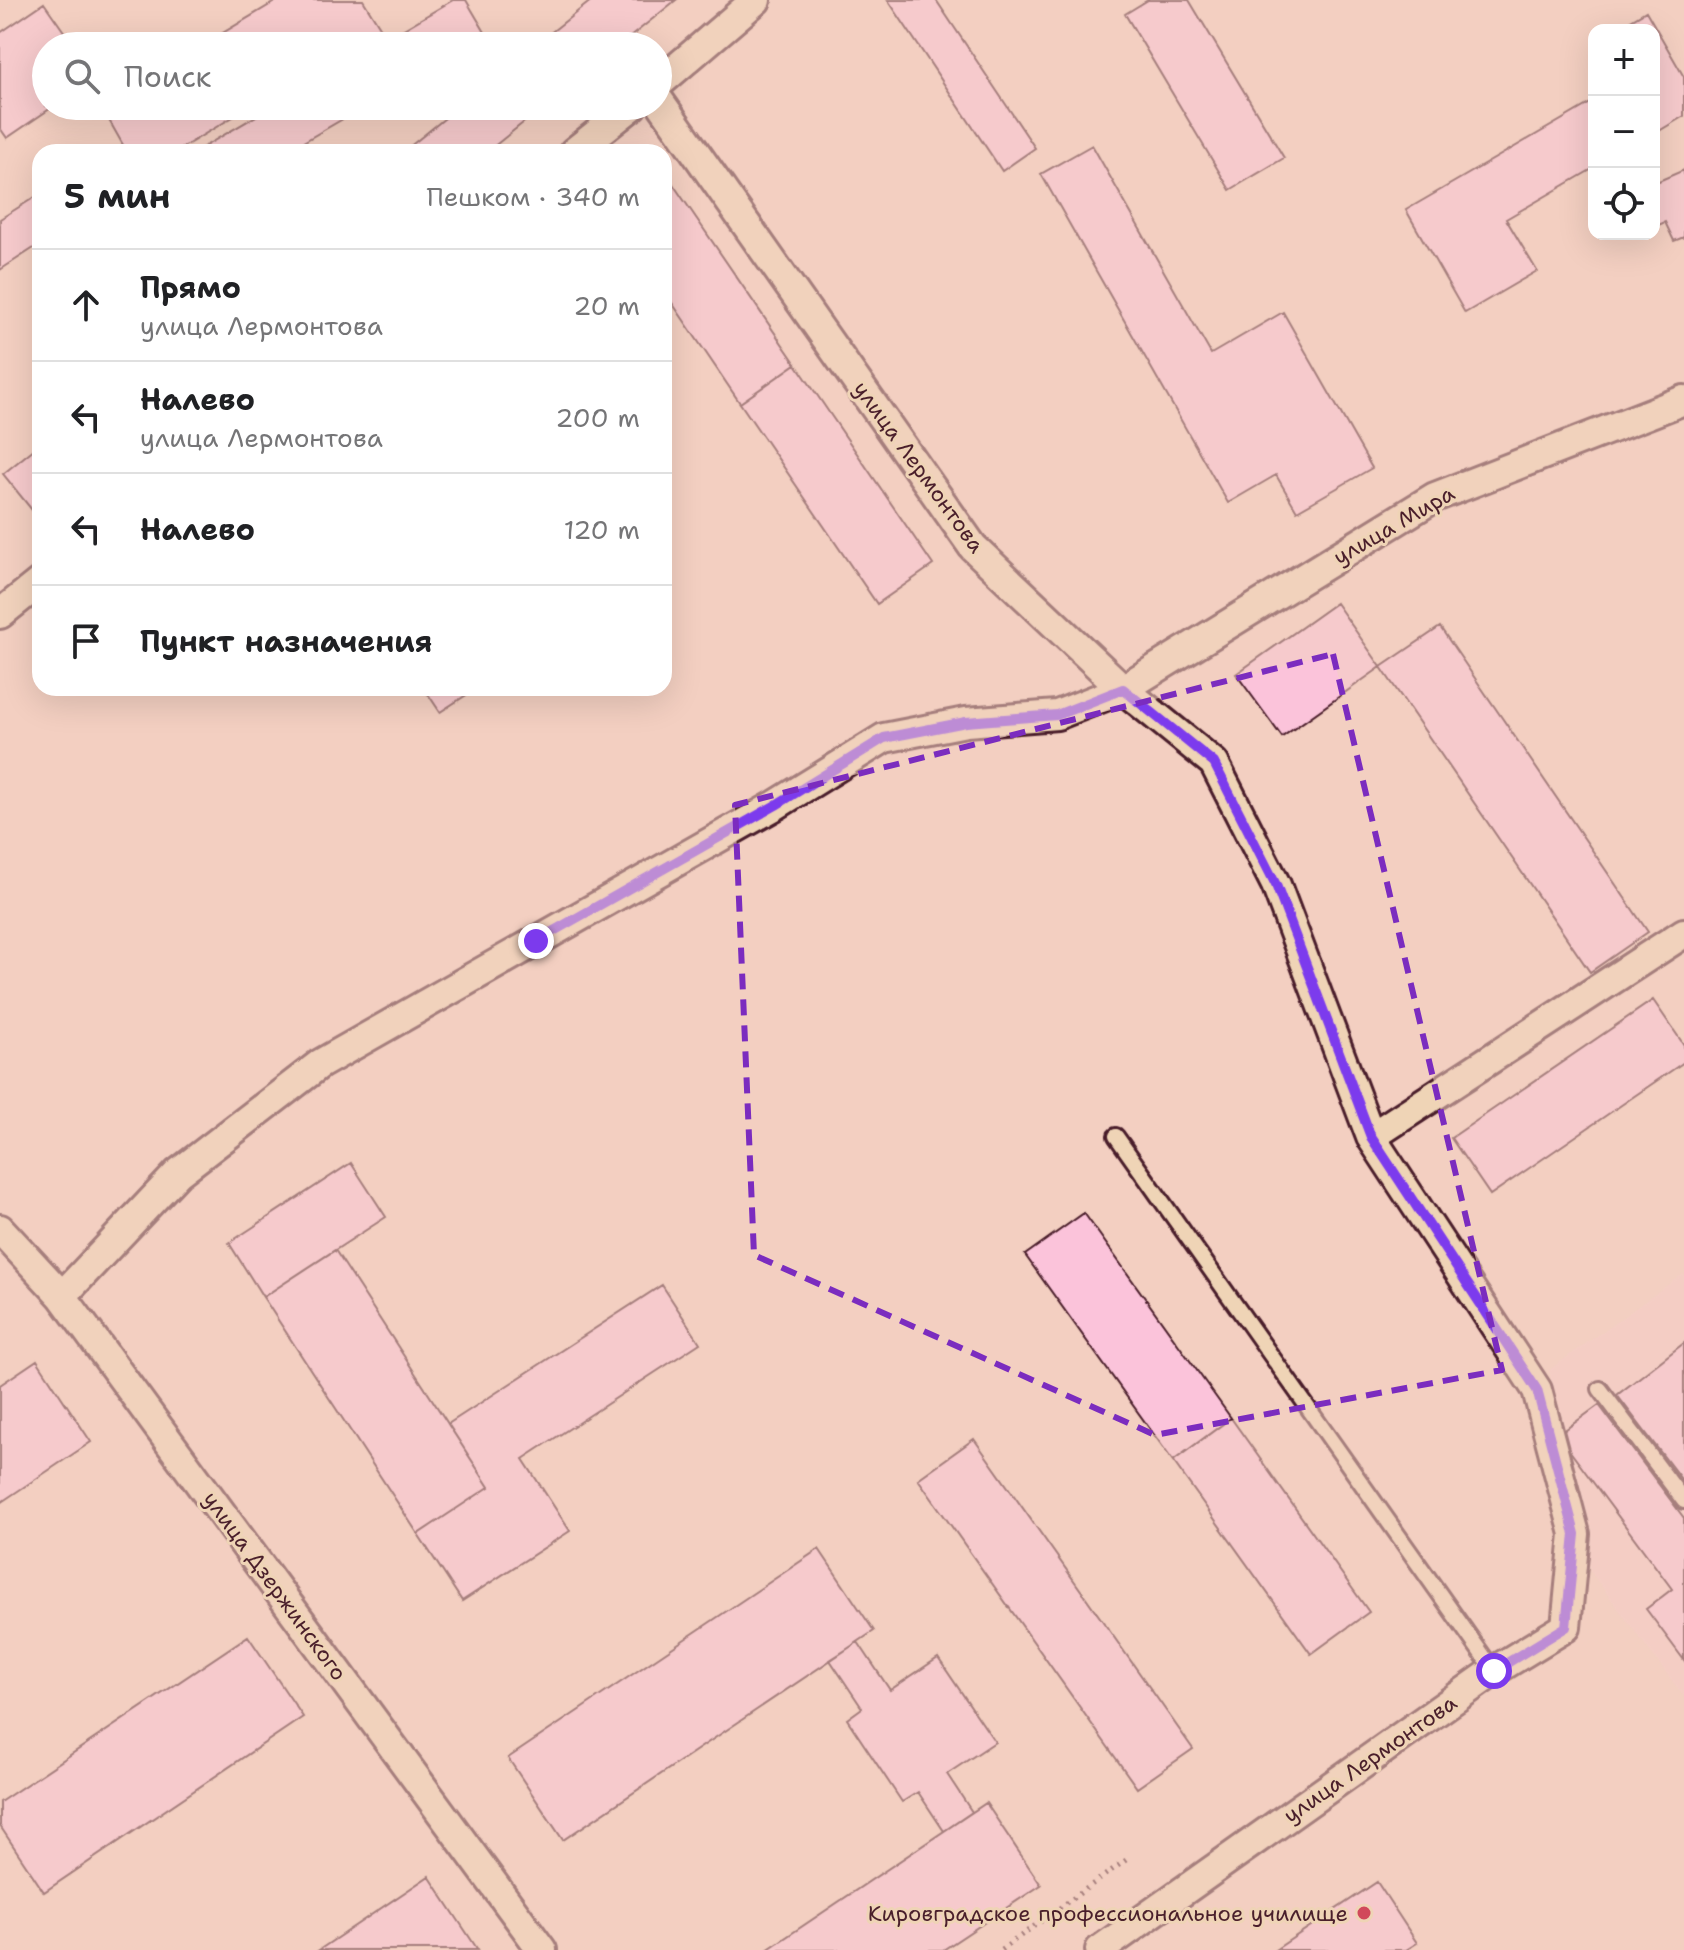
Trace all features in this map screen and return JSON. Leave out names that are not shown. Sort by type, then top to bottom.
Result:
[{"type":"street","points":[[672,72],[756,0]]},
{"type":"street","name":"улица Лермонтова","points":[[672,119],[973,547],[1123,689],[1214,763],[1276,885],[1371,1137],[1537,1390],[1575,1534],[1566,1627],[1494,1671],[1100,1950]]},
{"type":"street","points":[[584,144],[614,120]]},
{"type":"street","name":"улица Мира","points":[[62,1296],[178,1173],[320,1064],[776,805],[884,738],[966,722],[1057,715],[1123,689],[1435,497],[1684,400]]},
{"type":"street","points":[[0,614],[32,588]]},
{"type":"street","points":[[1371,1137],[1684,933]]},
{"type":"street","name":"улица Дзержинского","points":[[0,1229],[62,1296],[542,1950]]},
{"type":"lane","points":[[1116,1136],[1494,1671]]},
{"type":"lane","points":[[1600,1389],[1684,1501]]},
{"type":"path","points":[[1001,1950],[1126,1860]]},
{"type":"highlighted area","points":[[1333,654],[1502,1370],[1155,1435],[754,1255],[735,805]]},
{"type":"shaded area","points":[[1684,1273],[1684,1697],[1590,1571],[1549,1370]]},
{"type":"building","points":[[278,0],[363,0],[381,29],[376,32],[224,32]]},
{"type":"building","points":[[453,0],[466,0],[485,32],[399,32]]},
{"type":"building","points":[[592,0],[676,0],[636,32],[552,32]]},
{"type":"building","points":[[888,0],[936,0],[1035,148],[1002,171]]},
{"type":"building","points":[[1148,0],[1189,0],[1284,158],[1230,190],[1125,14]]},
{"type":"building","points":[[44,3],[64,32],[32,32],[33,120],[7,138],[0,128],[0,33]]},
{"type":"building","points":[[1646,11],[1653,24],[1624,24]]},
{"type":"building","points":[[1660,35],[1684,77],[1684,116],[1660,130]]},
{"type":"building","points":[[1588,104],[1588,171],[1506,219],[1537,271],[1465,313],[1406,210]]},
{"type":"building","points":[[109,120],[228,120],[188,144],[122,144]]},
{"type":"building","points":[[249,120],[341,120],[300,144],[209,144]]},
{"type":"building","points":[[443,120],[527,120],[497,144],[413,144]]},
{"type":"building","points":[[1092,145],[1211,354],[1283,312],[1372,468],[1297,511],[1276,475],[1228,503],[1041,174]]},
{"type":"building","points":[[1684,170],[1684,237],[1674,241],[1665,222],[1660,224],[1660,180]]},
{"type":"building","points":[[672,183],[796,364],[740,403],[672,303]]},
{"type":"building","points":[[32,199],[32,249],[0,270],[0,219]]},
{"type":"building","points":[[796,364],[933,565],[877,604],[740,403]]},
{"type":"building","points":[[32,450],[32,510],[3,474]]},
{"type":"building","points":[[1336,603],[1381,667],[1282,737],[1236,674]]},
{"type":"building","points":[[1440,627],[1648,932],[1590,972],[1381,667]]},
{"type":"building","points":[[429,696],[465,696],[440,712]]},
{"type":"building","points":[[1653,1000],[1684,1045],[1684,1062],[1490,1195],[1451,1138]]},
{"type":"building","points":[[351,1163],[386,1217],[263,1297],[229,1243]]},
{"type":"building","points":[[1084,1213],[1231,1418],[1173,1461],[1025,1255]]},
{"type":"building","points":[[335,1250],[489,1487],[418,1534],[263,1297]]},
{"type":"building","points":[[662,1285],[700,1343],[523,1459],[570,1531],[462,1601],[418,1534],[489,1487],[448,1424]]},
{"type":"building","points":[[1684,1343],[1684,1483],[1617,1395]]},
{"type":"building","points":[[37,1360],[91,1442],[0,1503],[0,1385]]},
{"type":"building","points":[[1599,1405],[1684,1518],[1684,1660],[1646,1609],[1672,1589],[1558,1435]]},
{"type":"building","points":[[1231,1418],[1369,1612],[1311,1654],[1173,1461]]},
{"type":"building","points":[[974,1439],[1193,1749],[1137,1788],[918,1479]]},
{"type":"building","points":[[819,1549],[874,1631],[563,1840],[508,1758]]},
{"type":"building","points":[[248,1636],[303,1717],[44,1892],[0,1826],[0,1802]]},
{"type":"building","points":[[858,1642],[890,1690],[938,1658],[995,1742],[947,1774],[972,1812],[944,1831],[918,1792],[902,1802],[847,1719],[862,1708],[830,1660]]},
{"type":"building","points":[[986,1803],[1041,1885],[943,1950],[767,1950]]},
{"type":"building","points":[[429,1876],[478,1950],[319,1950]]},
{"type":"building","name":"Кировградское профессиональное училище","points":[[1377,1882],[1417,1943],[1406,1950],[1275,1950]]},
{"type":"place","name":"Кировградское профессиональное училище","points":[[1364,1913]]},
{"type":"route","points":[[536,941],[776,805],[884,738],[966,722],[1057,715],[1123,689],[1214,763],[1276,885],[1371,1137],[1537,1390],[1575,1534],[1566,1627],[1494,1671]]}]
